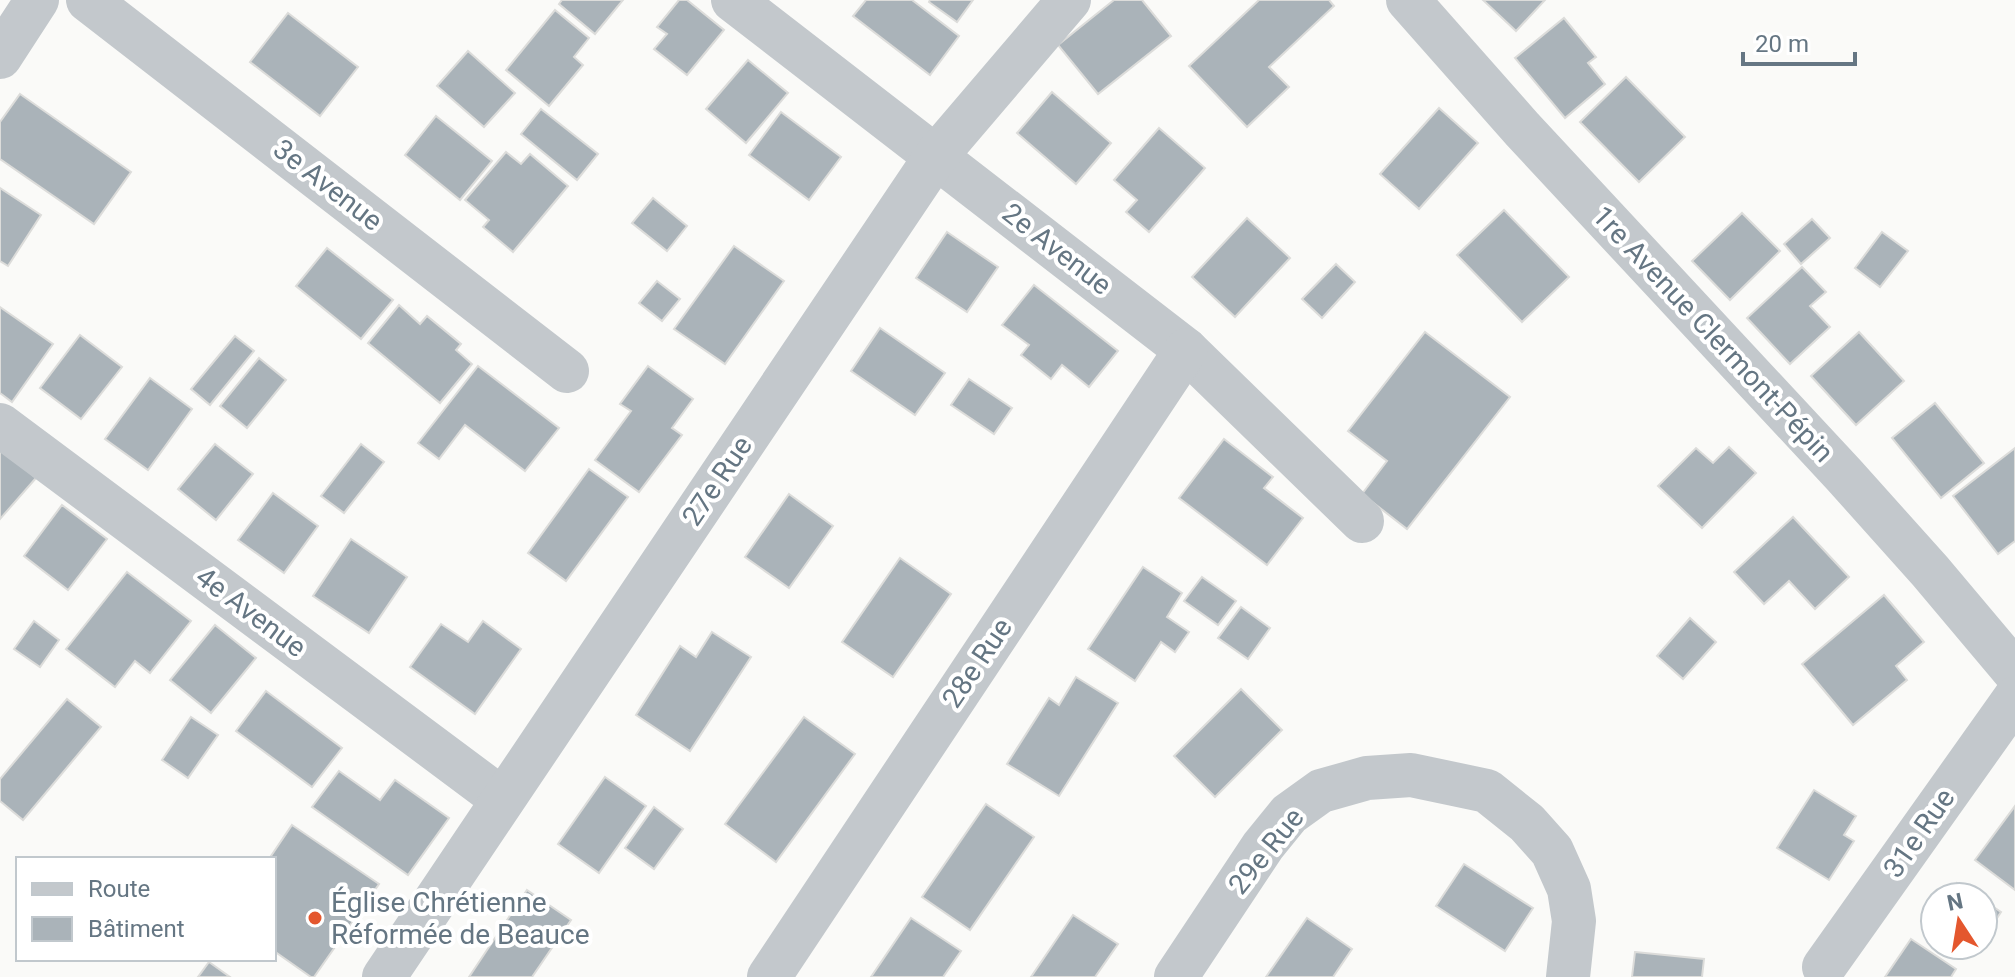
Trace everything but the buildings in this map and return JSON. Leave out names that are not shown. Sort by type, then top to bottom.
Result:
[{"type":"street","points":[[0,57],[37,0]]},
{"type":"street","name":"3e Avenue","points":[[88,0],[567,371]]},
{"type":"street","name":"2e Avenue","points":[[733,0],[1186,350],[1362,521]]},
{"type":"street","name":"27e Rue","points":[[384,977],[936,156],[1069,0]]},
{"type":"street","name":"1re Avenue Clermont-Pépin","points":[[1408,0],[1522,129],[1844,475],[2015,672]]},
{"type":"street","name":"28e Rue","points":[[769,977],[1186,350]]},
{"type":"street","name":"4e Avenue","points":[[0,425],[502,799]]},
{"type":"street","name":"31e Rue","points":[[1824,967],[2015,698]]},
{"type":"street","name":"29e Rue","points":[[1176,977],[1263,846],[1289,814],[1321,791],[1367,778],[1411,775],[1487,791],[1527,823],[1552,851],[1569,889],[1574,921],[1568,977]]},
{"type":"place","name":"Église Chrétienne Réformée de Beauce","points":[[315,918]]}]
